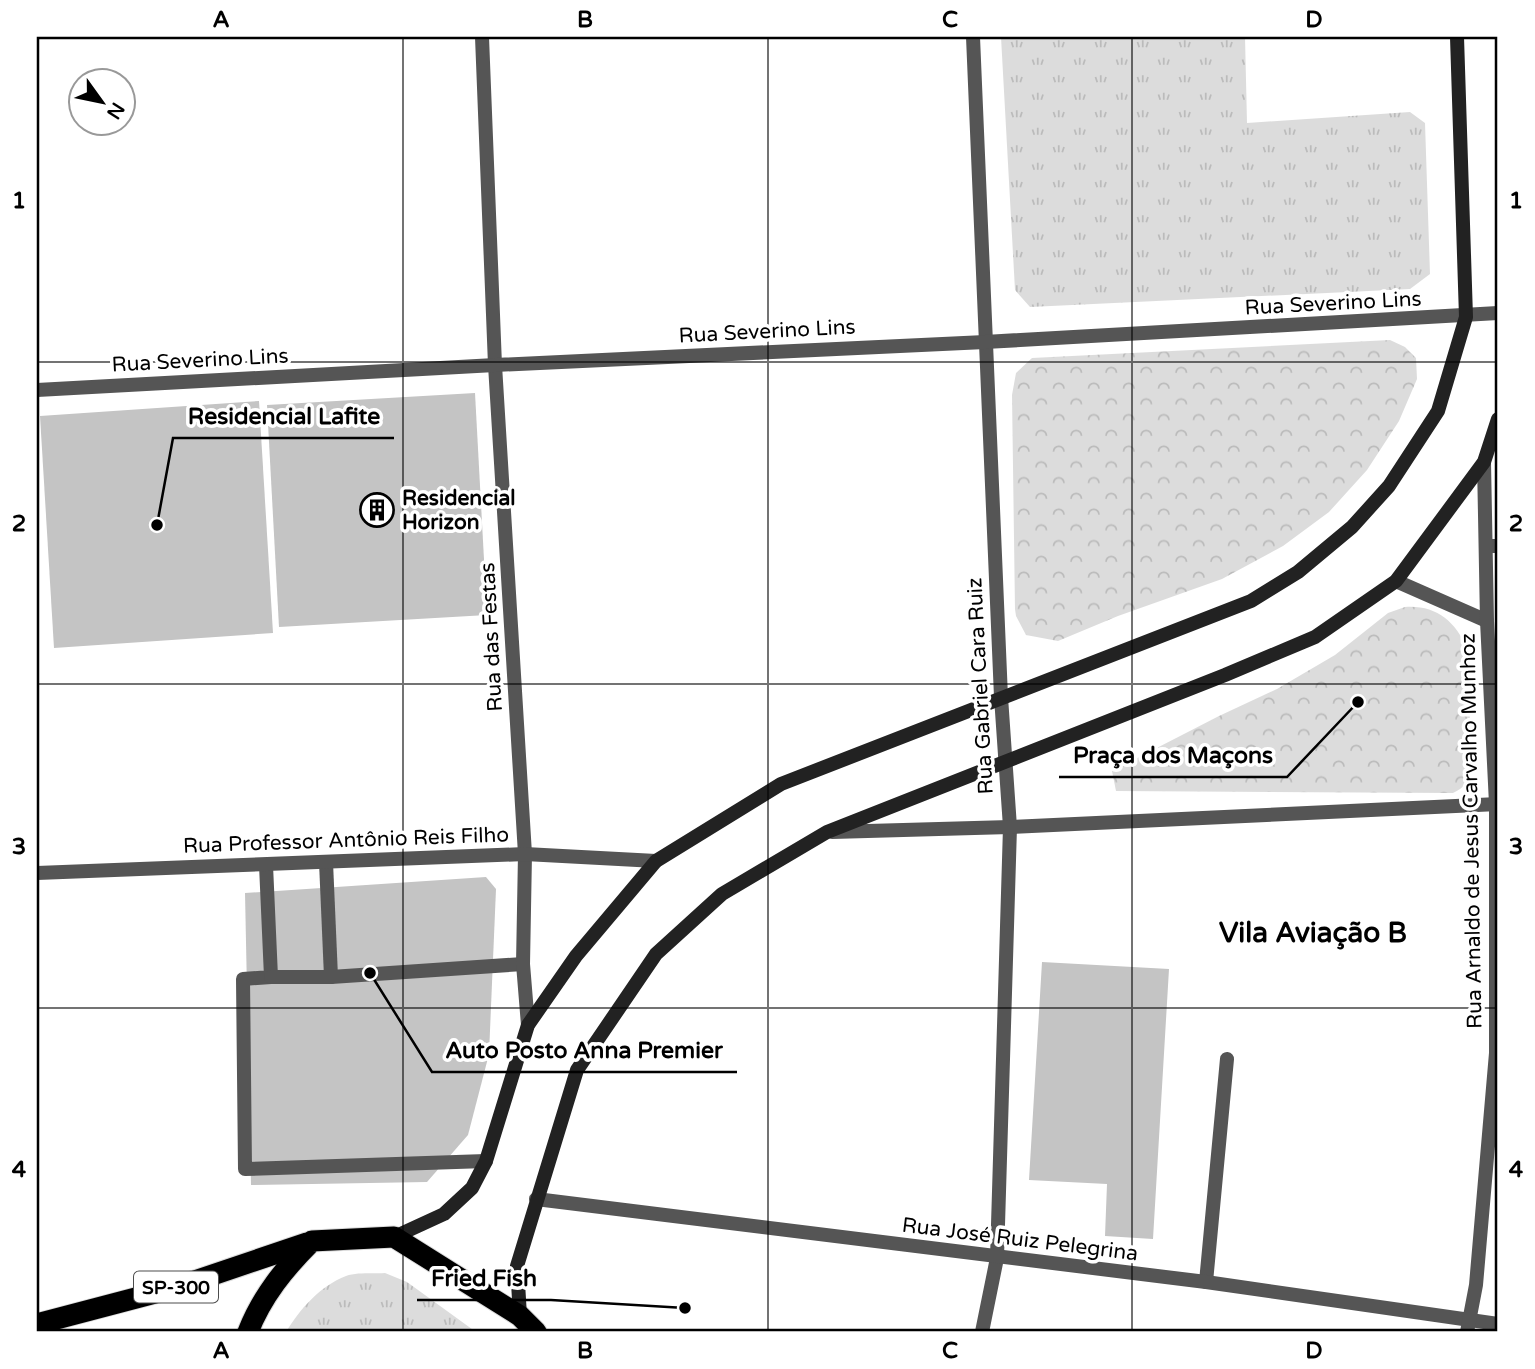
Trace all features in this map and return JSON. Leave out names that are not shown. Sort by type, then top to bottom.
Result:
[{"type":"highway","points":[[248,1332],[263,1300],[312,1241],[394,1237],[532,1327]]},
{"type":"highway","name":"SP-300","points":[[37,1324],[174,1288],[312,1241]]},
{"type":"main road","points":[[394,1237],[444,1214],[472,1188],[486,1161],[528,1025],[576,956],[656,861],[782,784],[1251,600],[1298,572],[1352,527],[1389,486],[1437,411],[1466,317],[1457,37]]},
{"type":"main road","points":[[532,1327],[517,1266],[577,1070],[656,954],[722,894],[827,832],[1225,675],[1315,636],[1396,581],[1483,462],[1498,419]]},
{"type":"street","name":"Rua das Festas","points":[[482,37],[495,365],[525,853],[523,964],[528,1025]]},
{"type":"street","name":"Rua Gabriel Cara Ruiz","points":[[973,37],[1001,697],[1010,827],[997,1258],[982,1332]]},
{"type":"street","name":"Rua Severino Lins","points":[[37,390],[1466,317],[1498,313]]},
{"type":"street","name":"Rua Arnaldo de Jesus Carvalho Munhoz","points":[[1468,1326],[1476,1285],[1496,1054],[1497,804],[1487,621],[1492,546],[1483,462]]},
{"type":"street","points":[[1396,581],[1487,621]]},
{"type":"street","points":[[827,832],[1010,827],[1497,804]]},
{"type":"street","name":"Rua Professor Antônio Reis Filho","points":[[37,873],[525,853],[656,861]]},
{"type":"street","points":[[326,862],[331,977]]},
{"type":"street","points":[[266,865],[271,977]]},
{"type":"street","points":[[486,1161],[245,1169],[243,979],[331,977],[523,964]]},
{"type":"street","points":[[1206,1282],[1227,1059]]},
{"type":"street","name":"Rua José Ruiz Pelegrina","points":[[536,1199],[1206,1282],[1468,1326],[1498,1324]]},
{"type":"green space","points":[[1001,37],[1245,37],[1247,123],[1410,112],[1425,123],[1430,274],[1410,289],[1030,307],[1015,290]]},
{"type":"green space","points":[[1390,340],[1405,347],[1416,358],[1417,379],[1399,421],[1367,470],[1329,512],[1283,546],[1222,579],[1118,616],[1058,641],[1026,635],[1015,609],[1012,395],[1016,373],[1032,358]]},
{"type":"green space","points":[[1405,607],[1426,609],[1443,617],[1457,630],[1467,648],[1472,770],[1465,784],[1457,791],[1116,791],[1112,771],[1277,689],[1335,655],[1388,613]]},
{"type":"green space","points":[[385,1273],[407,1282],[476,1332],[286,1332],[312,1299],[337,1280],[355,1274]]},
{"type":"building","name":"Residencial Horizon","points":[[475,393],[487,615],[279,627],[267,405]]},
{"type":"building","points":[[259,401],[273,633],[54,648],[40,416]]},
{"type":"building","points":[[486,877],[496,889],[489,1054],[468,1135],[427,1182],[251,1185],[245,893]]},
{"type":"building","points":[[1042,962],[1169,969],[1153,1239],[1105,1236],[1107,1184],[1029,1180]]},
{"type":"place","name":"Residencial Horizon","points":[[377,510]]},
{"type":"place","name":"Residencial Lafite","points":[[157,525]]},
{"type":"place","name":"Praça dos Maçons","points":[[1358,702]]},
{"type":"place","name":"Auto Posto Anna Premier","points":[[370,973]]},
{"type":"place","name":"Fried Fish","points":[[685,1308]]},
{"type":"district","name":"Vila Aviação B","points":[[1313,932]]}]
